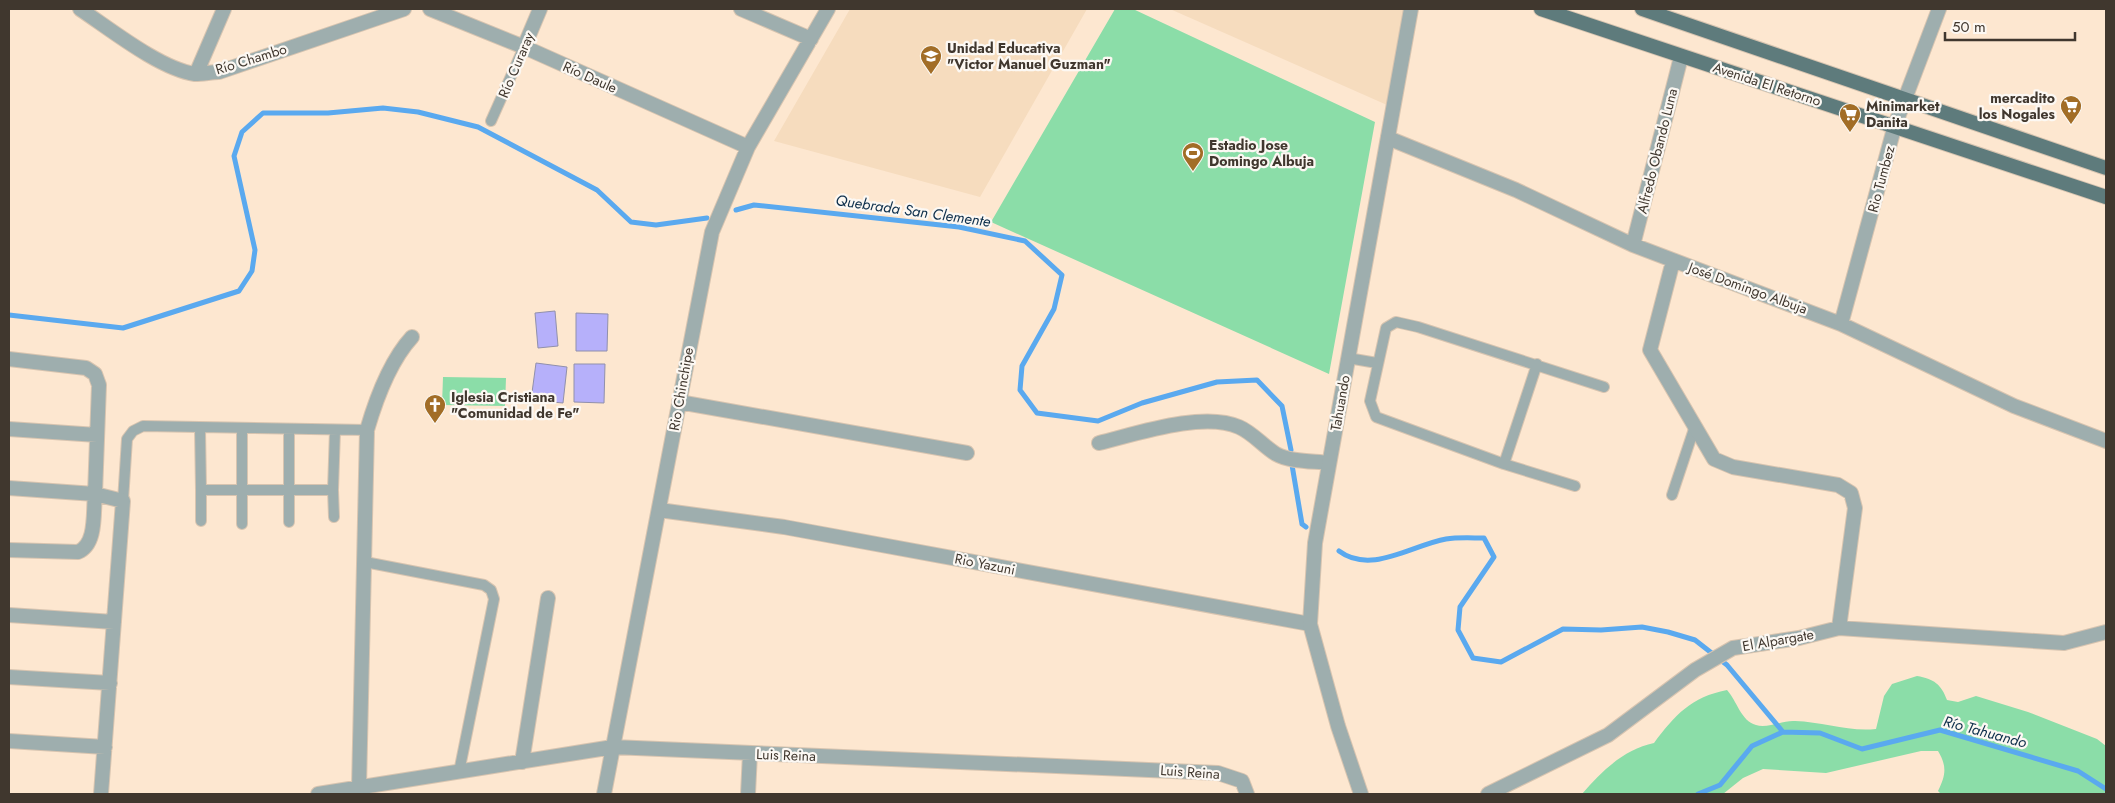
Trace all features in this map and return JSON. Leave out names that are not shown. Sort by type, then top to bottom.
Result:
[{"type":"main road","name":"Avenida El Retorno","points":[[1541,9],[2106,197]]},
{"type":"main road","points":[[1642,9],[2106,168]]},
{"type":"street","name":"Río Chambo","points":[[80,9],[147,53],[174,67],[196,74],[219,72],[404,9]]},
{"type":"street","points":[[196,74],[224,9]]},
{"type":"street","name":"Río Daule","points":[[430,9],[524,47],[748,147]]},
{"type":"street","name":"Río Curaray","points":[[524,47],[540,9]]},
{"type":"street","points":[[742,9],[810,39]]},
{"type":"street","name":"Rio Chinchipe","points":[[604,794],[712,232],[748,147],[828,9]]},
{"type":"street","name":"Tahuando","points":[[1360,794],[1338,726],[1310,624],[1315,543],[1411,9]]},
{"type":"street","name":"Rio Tumbez","points":[[1842,324],[1896,126],[1938,9]]},
{"type":"street","name":"Alfredo Obando Luna","points":[[1633,245],[1681,57]]},
{"type":"street","name":"José Domingo Albuja","points":[[1388,138],[1516,190],[1633,245],[1760,291],[1842,324],[2014,406],[2106,441]]},
{"type":"street","points":[[1673,260],[1650,350],[1714,458],[1723,464],[1838,484],[1851,493],[1854,508],[1839,628]]},
{"type":"street","points":[[359,788],[367,430],[374,409],[397,357],[412,337]]},
{"type":"street","points":[[9,359],[86,368],[95,374],[99,385],[95,494],[91,541],[86,549],[78,552],[9,550]]},
{"type":"street","points":[[679,402],[967,453]]},
{"type":"street","points":[[1099,443],[1171,425],[1220,422],[1238,426],[1283,457],[1329,463]]},
{"type":"street","points":[[9,429],[97,435]]},
{"type":"street","points":[[9,488],[95,494],[123,501],[101,794]]},
{"type":"street","name":"Rio Yazuni","points":[[659,510],[784,527],[1310,624]]},
{"type":"street","points":[[522,762],[548,598]]},
{"type":"street","points":[[9,615],[114,622]]},
{"type":"street","name":"El Alpargate","points":[[1488,794],[1608,736],[1695,670],[1733,648],[1799,638],[1839,628],[2064,643],[2106,632]]},
{"type":"street","points":[[9,677],[110,682]]},
{"type":"street","points":[[9,741],[105,747]]},
{"type":"street","name":"Luis Reina","points":[[318,794],[613,747],[1218,773],[1242,781],[1247,794]]},
{"type":"street","points":[[748,794],[750,753]]},
{"type":"lane","name":"Río Curaray","points":[[492,121],[524,47]]},
{"type":"lane","points":[[1575,486],[1504,464],[1376,416],[1370,401],[1386,328],[1396,322],[1538,364],[1604,387]]},
{"type":"lane","points":[[1348,358],[1377,363]]},
{"type":"lane","points":[[1504,464],[1538,364]]},
{"type":"lane","points":[[123,501],[127,439],[133,431],[143,426],[367,430]]},
{"type":"lane","points":[[1672,495],[1695,426]]},
{"type":"lane","points":[[200,428],[201,521]]},
{"type":"lane","points":[[242,428],[242,524]]},
{"type":"lane","points":[[289,522],[290,429]]},
{"type":"lane","points":[[334,430],[334,517]]},
{"type":"lane","points":[[201,490],[333,490]]},
{"type":"lane","points":[[365,562],[484,585],[491,590],[494,599],[459,772]]},
{"type":"shaded area","name":"Unidad Educativa \"Victor Manuel Guzman\"","points":[[850,9],[1087,9],[980,197],[774,141]]},
{"type":"shaded area","points":[[1170,9],[1408,9],[1387,105]]},
{"type":"green space","name":"Estadio Jose Domingo Albuja","points":[[1115,9],[1133,9],[1375,122],[1329,374],[991,222]]},
{"type":"green space","points":[[443,377],[506,378],[505,406],[442,405]]},
{"type":"green space","points":[[1917,676],[1936,683],[1947,700],[1958,702],[1976,696],[2028,712],[2097,739],[2106,746],[2106,794],[1941,794],[1938,791],[1943,780],[1944,766],[1941,756],[1938,751],[1921,751],[1826,773],[1763,769],[1743,778],[1723,794],[1582,794],[1614,762],[1633,750],[1654,743],[1669,724],[1685,709],[1703,697],[1714,693],[1727,690],[1743,715],[1751,723],[1760,726],[1795,721],[1866,730],[1876,729],[1884,696],[1892,684]]},
{"type":"building","points":[[555,311],[558,346],[538,348],[535,313]]},
{"type":"building","points":[[576,313],[608,314],[607,351],[576,351]]},
{"type":"building","points":[[536,363],[567,367],[563,403],[531,400]]},
{"type":"building","points":[[574,364],[605,364],[604,403],[574,402]]},
{"type":"waterway","name":"Quebrada San Clemente","points":[[9,315],[123,328],[239,291],[252,271],[255,250],[234,156],[242,132],[263,113],[328,113],[383,108],[418,112],[478,127],[597,190],[631,222],[656,225],[707,218]]},
{"type":"waterway","name":"Quebrada San Clemente","points":[[736,210],[754,205],[959,227],[1025,241],[1062,275],[1054,309],[1022,366],[1020,390],[1037,413],[1098,421],[1142,403],[1217,382],[1257,380],[1282,406],[1291,450]]},
{"type":"waterway","name":"Quebrada San Clemente","points":[[1292,465],[1302,524],[1306,527]]},
{"type":"waterway","name":"Quebrada San Clemente","points":[[1339,551],[1351,558],[1364,560],[1378,559],[1446,539],[1484,538],[1494,557],[1460,607],[1458,630],[1473,658],[1501,662],[1563,629],[1601,630],[1642,627],[1668,632],[1695,640],[1727,665],[1783,732]]},
{"type":"waterway","name":"Río Tahuando","points":[[1698,794],[1720,785],[1752,746],[1783,732],[1820,733],[1862,749],[1940,730],[2078,771],[2106,789]]},
{"type":"place","name":"Unidad Educativa \"Victor Manuel Guzman\"","points":[[931,75]]},
{"type":"place","name":"mercadito los Nogales","points":[[2071,125]]},
{"type":"place","name":"Minimarket Danita","points":[[1850,133]]},
{"type":"place","name":"Estadio Jose Domingo Albuja","points":[[1193,172]]},
{"type":"place","name":"Iglesia Cristiana \"Comunidad de Fe\"","points":[[435,424]]}]
